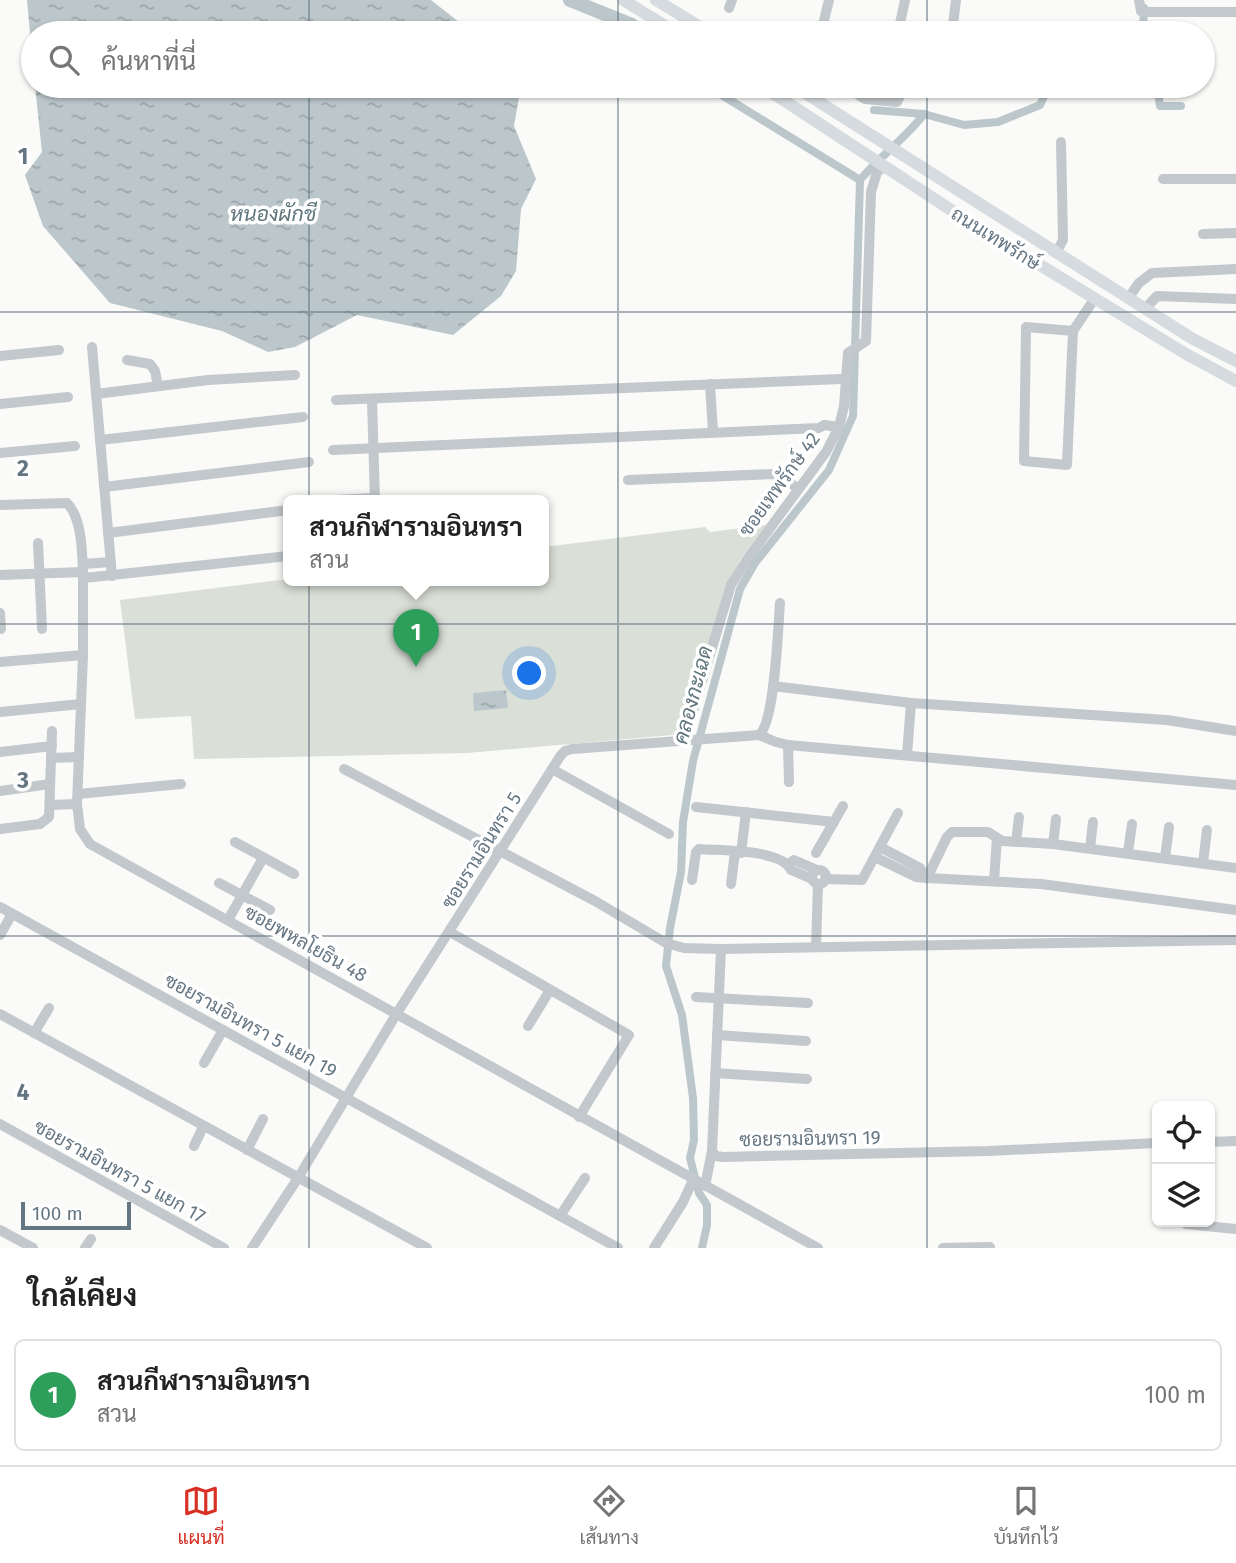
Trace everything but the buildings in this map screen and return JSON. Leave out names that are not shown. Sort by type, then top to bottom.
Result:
[{"type":"main road","points":[[623,0],[657,21]]},
{"type":"main road","points":[[656,0],[690,21]]},
{"type":"main road","name":"ถนนเทพรักษ์","points":[[780,98],[971,223],[1236,382]]},
{"type":"main road","name":"ถนนเทพรักษ์","points":[[819,98],[907,159],[1193,339],[1236,361]]},
{"type":"street","points":[[824,21],[829,0]]},
{"type":"street","points":[[901,21],[905,0]]},
{"type":"street","points":[[953,21],[956,0]]},
{"type":"street","points":[[1140,5],[1156,13],[1236,12]]},
{"type":"street","points":[[863,98],[897,102],[899,98]]},
{"type":"street","points":[[1056,253],[1063,240],[1061,142]]},
{"type":"street","name":"ซอยเทพรักษ์ 42","points":[[690,741],[731,585],[747,558],[826,452],[837,432],[844,406],[848,356],[866,341],[871,192],[882,165]]},
{"type":"street","points":[[1163,179],[1236,178]]},
{"type":"street","points":[[1203,234],[1236,233]]},
{"type":"street","points":[[1129,297],[1139,283],[1152,273],[1236,269]]},
{"type":"street","points":[[1145,309],[1157,296],[1236,299]]},
{"type":"street","points":[[1073,331],[1026,327],[1024,461],[1067,465],[1073,331],[1095,298]]},
{"type":"street","points":[[92,347],[112,576]]},
{"type":"street","points":[[0,356],[59,350]]},
{"type":"street","points":[[127,360],[150,364],[155,371],[158,386]]},
{"type":"street","points":[[96,394],[220,379],[295,375]]},
{"type":"street","points":[[336,400],[841,379]]},
{"type":"street","points":[[710,384],[713,432]]},
{"type":"street","points":[[0,404],[68,397]]},
{"type":"street","points":[[372,400],[375,495]]},
{"type":"street","points":[[100,440],[303,417]]},
{"type":"street","points":[[333,450],[819,428],[824,425],[837,432]]},
{"type":"street","points":[[0,453],[75,446]]},
{"type":"street","points":[[103,487],[309,462]]},
{"type":"street","points":[[628,480],[774,474],[786,478],[798,489]]},
{"type":"street","name":"ซอยพหลโยธิน 48","points":[[0,505],[67,503],[74,510],[83,571],[78,823],[82,835],[93,847],[818,1248]]},
{"type":"street","points":[[108,533],[283,511]]},
{"type":"street","points":[[38,544],[42,629]]},
{"type":"street","points":[[0,575],[83,571],[112,576],[283,557]]},
{"type":"street","points":[[83,571],[111,562]]},
{"type":"street","points":[[780,603],[773,687],[767,724],[759,735],[776,742],[1236,785]]},
{"type":"street","points":[[0,613],[1,629]]},
{"type":"street","points":[[0,662],[83,654]]},
{"type":"street","points":[[773,687],[911,703],[1167,720],[1236,731]]},
{"type":"street","points":[[907,755],[911,703]]},
{"type":"street","points":[[0,712],[81,704]]},
{"type":"street","points":[[0,829],[44,823],[49,817],[52,731]]},
{"type":"street","name":"ซอยรามอินทรา 5","points":[[252,1248],[298,1178],[397,1013],[565,751],[759,735]]},
{"type":"street","points":[[788,745],[789,782]]},
{"type":"street","points":[[0,752],[52,746]]},
{"type":"street","points":[[51,758],[79,757]]},
{"type":"street","points":[[344,769],[595,901],[671,945],[721,949],[1236,940]]},
{"type":"street","points":[[552,769],[669,834]]},
{"type":"street","points":[[0,790],[50,784]]},
{"type":"street","points":[[50,805],[181,784]]},
{"type":"street","points":[[816,853],[843,806]]},
{"type":"street","points":[[696,807],[834,822]]},
{"type":"street","points":[[732,884],[746,812]]},
{"type":"street","points":[[692,880],[696,849],[777,856],[789,864],[794,860],[818,878],[862,880],[898,813]]},
{"type":"street","points":[[1016,842],[1020,817]]},
{"type":"street","points":[[1053,844],[1056,819]]},
{"type":"street","points":[[1090,848],[1093,821]]},
{"type":"street","points":[[1128,852],[1132,824]]},
{"type":"street","points":[[1165,858],[1169,827]]},
{"type":"street","points":[[1203,863],[1207,830]]},
{"type":"street","points":[[927,878],[952,832],[988,832],[997,838],[1016,842],[1128,852],[1236,868]]},
{"type":"street","points":[[994,881],[997,838]]},
{"type":"street","points":[[235,842],[294,874]]},
{"type":"street","points":[[877,852],[920,868],[927,878]]},
{"type":"street","points":[[228,920],[263,858]]},
{"type":"street","points":[[816,947],[818,878]]},
{"type":"street","points":[[927,878],[1105,891],[1236,910]]},
{"type":"street","points":[[219,883],[270,910]]},
{"type":"street","name":"ซอยรามอินทรา 5 แยก 19","points":[[0,907],[618,1248]]},
{"type":"street","points":[[0,935],[12,914]]},
{"type":"street","points":[[450,932],[629,1035],[579,1117]]},
{"type":"street","name":"ซอยรามอินทรา 19","points":[[721,949],[712,1151],[716,1156],[988,1151],[1152,1143]]},
{"type":"street","points":[[528,1026],[550,990]]},
{"type":"street","points":[[696,997],[808,1003]]},
{"type":"street","points":[[34,1033],[49,1007]]},
{"type":"street","points":[[0,1014],[427,1248]]},
{"type":"street","points":[[204,1063],[223,1030]]},
{"type":"street","points":[[717,1035],[806,1041]]},
{"type":"street","points":[[715,1073],[807,1079]]},
{"type":"street","points":[[247,1150],[263,1119]]},
{"type":"street","name":"ซอยรามอินทรา 5 แยก 17","points":[[0,1124],[224,1248]]},
{"type":"street","points":[[194,1146],[203,1127]]},
{"type":"street","points":[[1215,1142],[1236,1141]]},
{"type":"street","points":[[705,1186],[712,1151]]},
{"type":"street","points":[[560,1216],[585,1178]]},
{"type":"street","points":[[654,1248],[683,1202],[693,1180]]},
{"type":"street","points":[[1215,1227],[1236,1229]]},
{"type":"street","points":[[0,1230],[33,1248]]},
{"type":"street","points":[[943,1248],[990,1247]]},
{"type":"shaded area","points":[[766,525],[740,560],[728,583],[684,734],[467,753],[194,759],[191,716],[135,719],[120,600],[283,580],[283,586],[549,586],[549,546],[705,527],[710,532]]},
{"type":"water","points":[[27,0],[431,0],[458,21],[29,21]]},
{"type":"water","name":"หนองผักชี","points":[[36,98],[519,98],[514,126],[536,179],[521,209],[516,271],[501,296],[453,335],[357,315],[295,347],[268,352],[222,331],[110,303],[43,226],[25,175],[42,152]]},
{"type":"water","points":[[506,690],[508,708],[474,711],[473,693]]},
{"type":"waterway","points":[[570,0],[622,21]]},
{"type":"waterway","points":[[1143,21],[1144,8]]},
{"type":"waterway","points":[[727,98],[860,180],[924,114]]},
{"type":"waterway","points":[[874,110],[924,114],[964,125],[998,122],[1040,105],[1043,98]]},
{"type":"waterway","points":[[1159,98],[1160,106],[1181,106]]},
{"type":"waterway","name":"คลองกะเฉด","points":[[702,1248],[707,1225],[707,1205],[699,1193],[690,1158],[694,1140],[693,1098],[682,1015],[666,966],[681,872],[683,822],[693,761],[740,589],[755,563],[829,470],[853,416],[860,180]]},
{"type":"place","name":"สวนกีฬารามอินทรา","points":[[416,667]]}]
